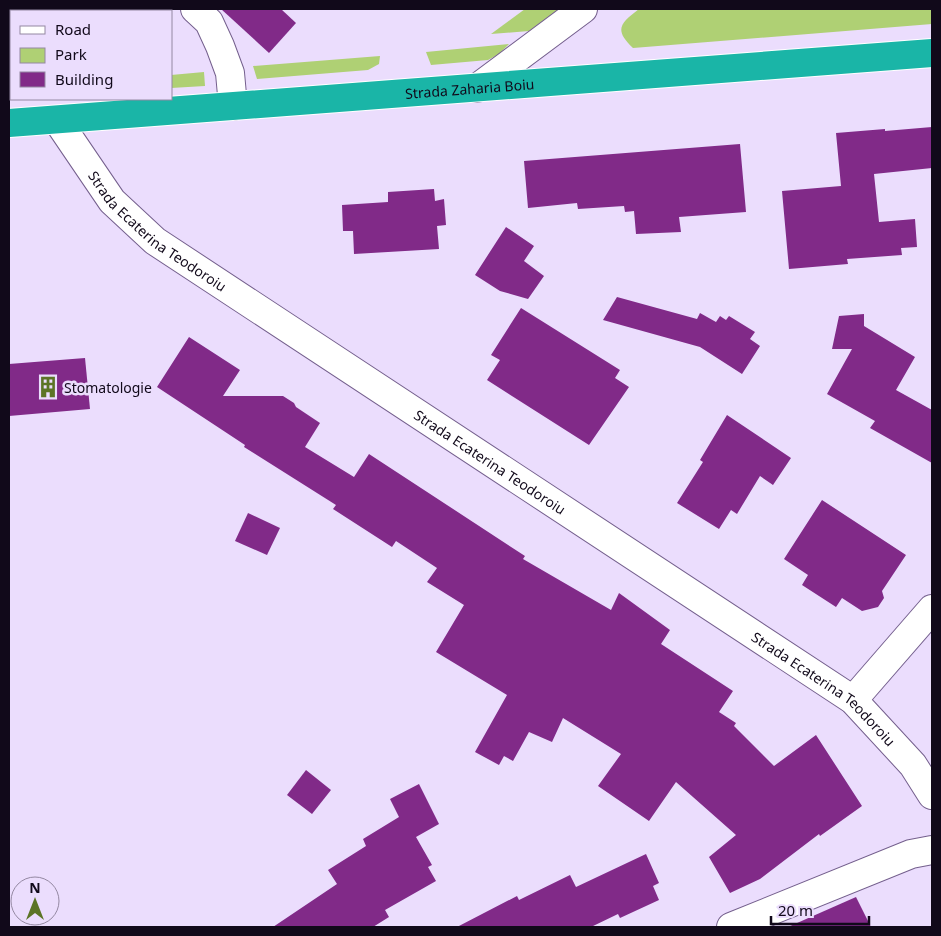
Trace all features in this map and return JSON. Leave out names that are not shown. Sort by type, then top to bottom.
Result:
[{"type":"highway","name":"Strada Zaharia Boiu","points":[[9,123],[932,53]]},
{"type":"street","points":[[195,9],[208,22],[220,46],[230,73],[233,106]]},
{"type":"street","points":[[476,88],[583,9]]},
{"type":"street","name":"Strada Ecaterina Teodoroiu","points":[[57,120],[112,201],[155,242],[853,700],[913,765],[932,795]]},
{"type":"street","points":[[853,700],[932,609]]},
{"type":"street","points":[[730,927],[910,854],[932,850]]},
{"type":"green space","points":[[525,9],[559,9],[529,31],[491,34]]},
{"type":"green space","points":[[639,9],[932,9],[932,24],[633,48],[621,31],[624,22]]},
{"type":"green space","points":[[509,44],[499,54],[488,60],[431,65],[426,52]]},
{"type":"green space","points":[[380,56],[379,64],[368,70],[257,79],[253,66]]},
{"type":"green space","points":[[204,72],[205,86],[172,88],[172,75]]},
{"type":"building","points":[[221,9],[281,9],[296,23],[269,53]]},
{"type":"building","points":[[932,127],[932,168],[874,174],[879,222],[915,219],[917,247],[901,248],[902,255],[847,259],[848,264],[789,269],[782,191],[841,186],[836,133]]},
{"type":"building","points":[[740,144],[746,212],[679,217],[681,232],[636,234],[634,211],[625,212],[624,206],[578,209],[577,203],[528,208],[524,161]]},
{"type":"building","points":[[434,189],[435,201],[444,199],[446,225],[437,226],[439,249],[354,254],[353,231],[343,231],[342,205],[388,202],[388,192]]},
{"type":"building","points":[[506,227],[534,246],[524,261],[544,276],[528,299],[500,291],[475,275]]},
{"type":"building","points":[[617,297],[697,319],[700,313],[716,322],[720,316],[726,320],[729,316],[755,332],[750,339],[760,346],[742,374],[700,347],[603,320]]},
{"type":"building","points":[[521,308],[620,370],[615,378],[629,387],[589,445],[487,380],[500,360],[491,355]]},
{"type":"building","points":[[864,314],[864,326],[915,357],[896,390],[932,410],[932,463],[870,428],[875,421],[827,394],[852,349],[832,349],[839,316]]},
{"type":"building","points":[[189,337],[240,370],[223,396],[283,396],[320,423],[305,447],[354,477],[369,454],[525,556],[523,559],[611,610],[619,593],[670,630],[661,644],[733,691],[719,712],[736,723],[734,726],[774,766],[816,735],[862,806],[820,836],[819,834],[760,879],[730,893],[709,857],[736,835],[676,782],[649,821],[598,786],[621,754],[563,718],[552,742],[529,732],[513,761],[504,756],[499,765],[475,752],[507,695],[436,652],[464,605],[427,582],[437,568],[396,541],[392,547],[333,509],[336,505],[244,447],[245,445],[157,387]]},
{"type":"building","name":"Stomatologie","points":[[85,358],[90,409],[9,416],[9,364]]},
{"type":"building","points":[[727,415],[791,458],[773,485],[760,476],[737,514],[731,510],[719,529],[677,503],[703,462],[700,460]]},
{"type":"building","points":[[822,500],[906,555],[882,591],[884,598],[878,607],[862,611],[842,598],[836,607],[802,585],[808,575],[784,559]]},
{"type":"building","points":[[248,513],[280,528],[267,555],[235,541]]},
{"type":"building","points":[[306,770],[331,790],[312,814],[287,795]]},
{"type":"building","points":[[419,784],[439,824],[416,837],[432,865],[428,867],[436,881],[385,910],[389,917],[373,927],[273,927],[337,884],[328,870],[366,846],[363,839],[399,817],[390,799]]},
{"type":"building","points":[[646,854],[659,883],[653,886],[659,900],[620,918],[618,914],[591,927],[457,927],[517,896],[519,900],[570,875],[576,887]]},
{"type":"building","points":[[856,897],[871,927],[788,927]]},
{"type":"place","name":"Stomatologie","points":[[48,387]]}]
